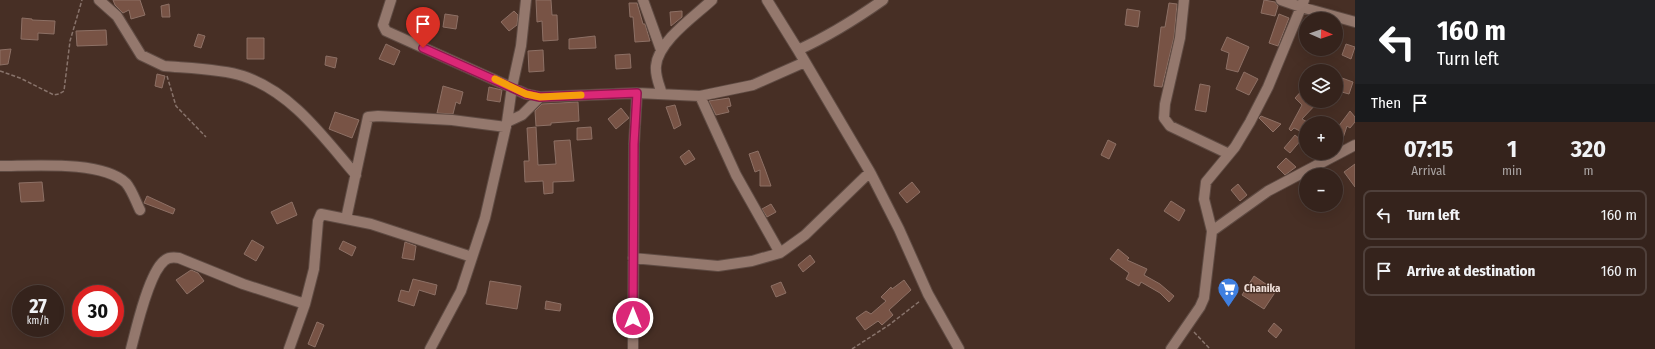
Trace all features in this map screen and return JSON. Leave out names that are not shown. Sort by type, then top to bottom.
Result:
[{"type":"street","points":[[99,0],[117,16],[131,36],[135,48],[141,55],[164,66],[242,75],[266,85],[286,99],[328,142],[356,176]]},
{"type":"street","points":[[391,0],[383,24],[386,31],[512,87],[540,97],[637,93],[700,96],[753,84],[805,62]]},
{"type":"street","points":[[430,349],[461,291],[485,218],[507,125],[512,87],[521,46],[526,0]]},
{"type":"street","points":[[643,0],[661,50]]},
{"type":"street","points":[[662,94],[657,79],[656,65],[661,50],[673,35],[712,0]]},
{"type":"street","points":[[767,0],[870,172],[899,229],[928,294],[960,349]]},
{"type":"street","points":[[798,50],[837,30],[884,0]]},
{"type":"street","points":[[1184,0],[1180,38],[1165,104],[1164,118],[1170,126],[1229,154]]},
{"type":"street","points":[[1281,0],[1302,4],[1355,22]]},
{"type":"street","points":[[1171,349],[1188,325],[1204,298],[1212,231],[1207,216],[1204,191],[1206,182],[1229,154],[1250,122],[1268,87],[1302,4]]},
{"type":"street","points":[[633,349],[634,144],[637,93]]},
{"type":"street","points":[[700,96],[736,175],[780,253]]},
{"type":"street","points":[[346,219],[367,119],[370,116],[452,120],[507,125],[522,115],[540,97]]},
{"type":"street","points":[[1212,231],[1268,191],[1355,145]]},
{"type":"street","points":[[0,166],[79,167],[111,175],[127,184],[140,210]]},
{"type":"street","points":[[633,258],[718,266],[752,261],[780,253],[806,235],[870,172]]},
{"type":"street","points":[[289,349],[305,304],[314,269],[319,216],[324,214],[412,236],[472,257]]},
{"type":"street","points":[[131,349],[141,309],[148,290],[158,268],[169,258],[179,258],[243,284],[305,304]]},
{"type":"path","points":[[0,72],[20,78],[54,95],[64,91],[70,41],[82,0]]},
{"type":"path","points":[[164,66],[171,94],[176,106],[206,137]]},
{"type":"path","points":[[852,349],[889,325],[928,294]]},
{"type":"path","points":[[1188,325],[1210,349]]},
{"type":"building","points":[[113,0],[140,0],[145,15],[131,19],[129,10],[123,13],[115,5]]},
{"type":"building","points":[[536,0],[551,0],[552,15],[557,15],[558,40],[543,41],[542,21],[537,22]]},
{"type":"building","points":[[1264,0],[1275,2],[1278,6],[1275,16],[1261,13]]},
{"type":"building","points":[[629,3],[637,3],[650,41],[635,42],[633,17],[630,17]]},
{"type":"building","points":[[1169,3],[1177,4],[1174,37],[1162,87],[1154,86],[1161,27],[1165,27]]},
{"type":"building","points":[[169,4],[170,17],[162,17],[161,6]]},
{"type":"building","points":[[1127,9],[1140,11],[1138,27],[1125,25]]},
{"type":"building","points":[[514,11],[518,15],[517,25],[509,31],[501,22]]},
{"type":"building","points":[[682,11],[682,17],[671,26],[670,12]]},
{"type":"building","points":[[445,14],[458,16],[456,29],[443,27]]},
{"type":"building","points":[[1279,14],[1289,18],[1278,46],[1269,43]]},
{"type":"building","points":[[22,18],[55,21],[54,34],[38,33],[38,40],[21,39]]},
{"type":"building","points":[[106,30],[107,45],[77,46],[76,31]]},
{"type":"building","points":[[198,34],[205,36],[201,48],[194,46]]},
{"type":"building","points":[[595,36],[596,48],[569,49],[569,39]]},
{"type":"building","points":[[1227,37],[1249,47],[1238,72],[1226,69],[1229,53],[1221,50]]},
{"type":"building","points":[[247,38],[264,38],[264,59],[247,59]]},
{"type":"building","points":[[386,44],[400,51],[394,65],[379,59]]},
{"type":"building","points":[[1346,44],[1355,47],[1351,59],[1343,55]]},
{"type":"building","points":[[11,49],[8,64],[0,65],[0,50]]},
{"type":"building","points":[[543,50],[544,71],[529,72],[528,51]]},
{"type":"building","points":[[630,54],[631,68],[616,69],[615,55]]},
{"type":"building","points":[[326,56],[337,58],[335,68],[325,65]]},
{"type":"building","points":[[1244,72],[1258,79],[1249,95],[1236,89]]},
{"type":"building","points":[[157,74],[165,76],[162,88],[155,86]]},
{"type":"building","points":[[1343,78],[1353,82],[1349,94],[1343,92]]},
{"type":"building","points":[[1200,84],[1210,86],[1206,112],[1195,110]]},
{"type":"building","points":[[443,86],[463,92],[460,104],[456,102],[453,114],[437,113]]},
{"type":"building","points":[[489,87],[502,90],[500,102],[487,100]]},
{"type":"building","points":[[1299,94],[1299,102],[1295,98]]},
{"type":"building","points":[[729,98],[731,106],[727,107],[729,112],[716,115],[709,101]]},
{"type":"building","points":[[578,102],[579,121],[551,123],[551,125],[536,126],[535,111],[542,104]]},
{"type":"building","points":[[675,105],[681,125],[674,129],[666,107]]},
{"type":"building","points":[[621,108],[629,118],[616,129],[608,119]]},
{"type":"building","points":[[1300,108],[1312,108],[1305,116],[1299,116],[1299,130],[1294,128],[1291,131],[1289,129]]},
{"type":"building","points":[[1350,111],[1355,117],[1355,122],[1350,128],[1347,126],[1343,138],[1343,120]]},
{"type":"building","points":[[335,112],[359,120],[352,138],[329,129]]},
{"type":"building","points":[[1261,116],[1281,124],[1273,132],[1259,118]]},
{"type":"building","points":[[536,127],[538,165],[556,164],[554,141],[570,140],[574,181],[553,182],[553,193],[544,194],[543,181],[525,182],[524,161],[529,161],[527,128]]},
{"type":"building","points":[[591,127],[592,139],[577,140],[577,128]]},
{"type":"building","points":[[1295,135],[1299,138],[1299,142],[1290,153],[1284,148]]},
{"type":"building","points":[[1108,140],[1116,144],[1109,159],[1101,155]]},
{"type":"building","points":[[689,150],[695,159],[685,165],[680,157]]},
{"type":"building","points":[[758,151],[771,186],[760,186],[760,170],[755,172],[749,154]]},
{"type":"building","points":[[1286,158],[1296,167],[1285,175],[1277,167]]},
{"type":"building","points":[[1355,164],[1355,187],[1344,172]]},
{"type":"building","points":[[42,182],[44,201],[21,202],[19,183]]},
{"type":"building","points":[[912,182],[920,192],[907,203],[899,193]]},
{"type":"building","points":[[1238,184],[1247,195],[1240,201],[1231,190]]},
{"type":"building","points":[[147,196],[175,209],[173,214],[144,203]]},
{"type":"building","points":[[1171,201],[1185,210],[1179,221],[1164,211]]},
{"type":"building","points":[[292,202],[297,215],[277,224],[271,212]]},
{"type":"building","points":[[771,204],[776,212],[767,217],[762,209]]},
{"type":"building","points":[[252,240],[264,247],[256,261],[244,254]]},
{"type":"building","points":[[343,241],[356,247],[352,256],[339,249]]},
{"type":"building","points":[[405,242],[416,246],[414,260],[402,258]]},
{"type":"building","points":[[1118,249],[1129,258],[1127,260],[1147,269],[1144,275],[1160,284],[1174,296],[1169,302],[1160,293],[1141,282],[1139,286],[1126,279],[1129,273],[1110,259]]},
{"type":"building","points":[[810,255],[815,262],[803,272],[798,265]]},
{"type":"building","points":[[191,270],[198,273],[204,281],[187,294],[176,280]]},
{"type":"building","points":[[1254,276],[1276,291],[1264,309],[1242,295]]},
{"type":"building","points":[[413,279],[437,285],[435,295],[419,290],[414,306],[398,301],[401,290],[409,292]]},
{"type":"building","points":[[904,280],[911,290],[889,310],[893,315],[882,325],[878,321],[865,330],[856,318],[866,311],[871,314],[886,301],[881,297],[891,287],[892,289]]},
{"type":"building","points":[[490,281],[521,286],[517,309],[486,304]]},
{"type":"building","points":[[781,282],[786,293],[776,297],[771,286]]},
{"type":"building","points":[[1230,285],[1237,290],[1232,298],[1224,292]]},
{"type":"building","points":[[546,301],[561,304],[560,311],[545,309]]},
{"type":"building","points":[[317,322],[324,325],[315,347],[308,344]]},
{"type":"building","points":[[1274,323],[1282,330],[1276,338],[1268,331]]},
{"type":"slow traffic","points":[[495,79],[526,94],[540,97],[581,95]]},
{"type":"place","name":"Chanika","points":[[1228,308]]},
{"type":"route","points":[[423,48],[526,94],[540,97],[637,93],[634,144],[633,318]]}]
